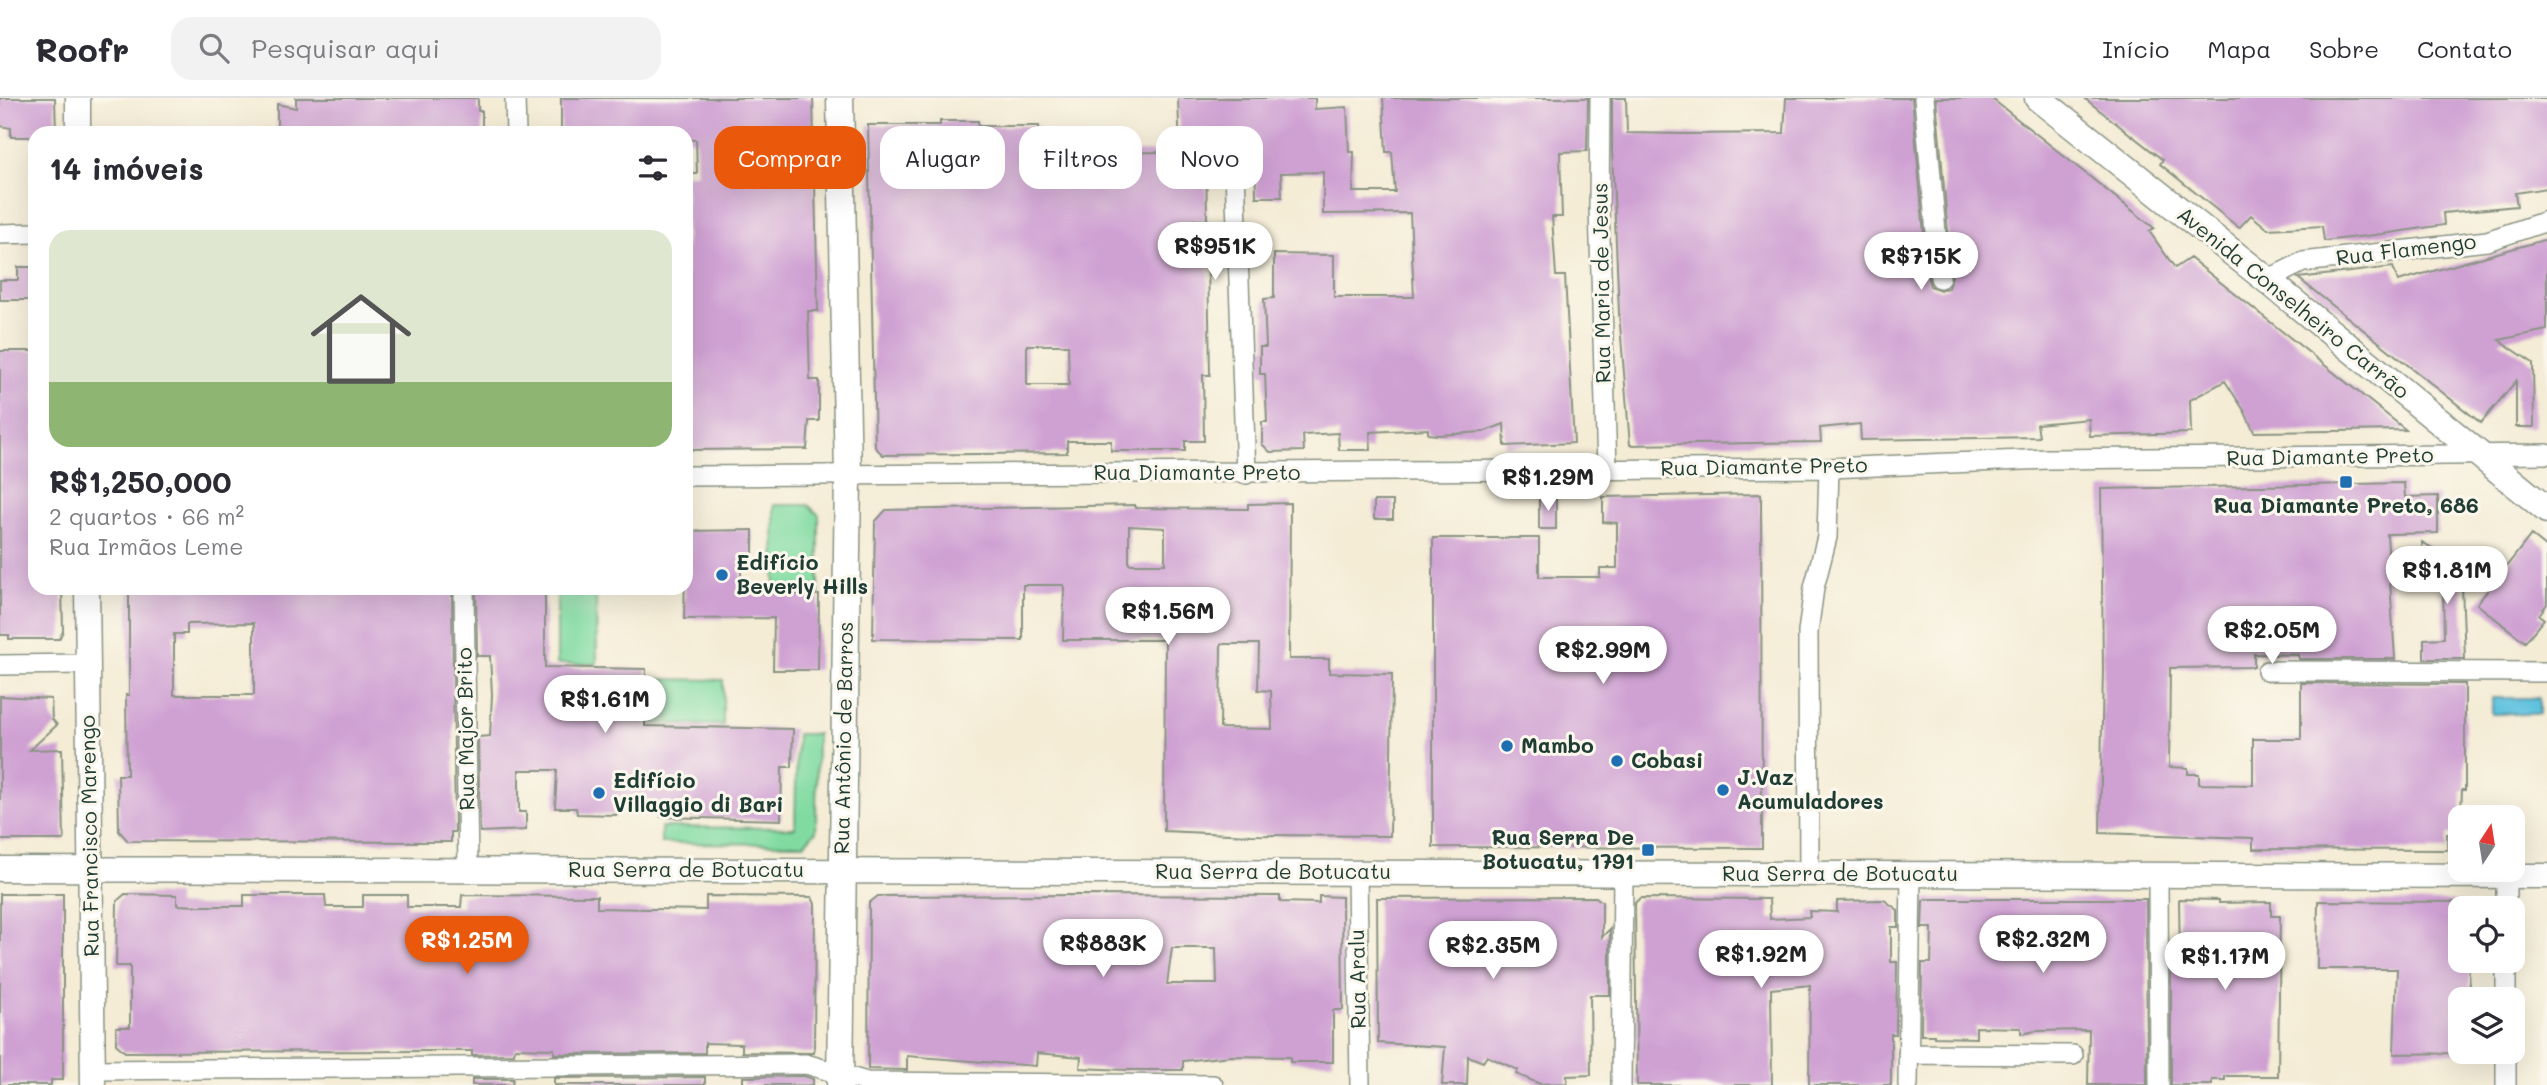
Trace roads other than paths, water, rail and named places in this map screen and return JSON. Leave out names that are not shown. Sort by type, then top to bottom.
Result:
[{"type":"main road","name":"Rua Antônio de Barros","points":[[840,98],[848,475],[840,1080]]},
{"type":"main road","name":"Avenida Conselheiro Carrão","points":[[2038,98],[2267,280],[2547,510]]},
{"type":"street","points":[[78,98],[78,126]]},
{"type":"street","points":[[515,98],[516,126]]},
{"type":"street","name":"Rua Maria de Jesus","points":[[1600,98],[1607,469]]},
{"type":"street","points":[[1924,98],[1940,278]]},
{"type":"street","points":[[1236,189],[1246,474]]},
{"type":"street","name":"Rua Flamengo","points":[[2267,280],[2303,262],[2487,241],[2547,222]]},
{"type":"street","points":[[0,234],[28,233]]},
{"type":"street","name":"Rua Diamante Preto","points":[[693,476],[1829,468],[2048,459],[2547,454]]},
{"type":"street","points":[[1809,873],[1808,632],[1814,588],[1827,537],[1829,468]]},
{"type":"street","name":"Rua Francisco Marengo","points":[[87,595],[93,1078]]},
{"type":"street","name":"Rua Major Brito","points":[[464,595],[468,870]]},
{"type":"street","points":[[0,665],[88,664]]},
{"type":"street","points":[[2267,671],[2547,672]]},
{"type":"street","name":"Rua Serra de Botucatu","points":[[0,869],[2448,876]]},
{"type":"street","name":"Rua Aralu","points":[[1357,872],[1360,1085]]},
{"type":"street","points":[[1621,1085],[1623,873]]},
{"type":"street","points":[[1908,1085],[1911,874]]},
{"type":"street","points":[[2158,875],[2159,1085]]},
{"type":"street","name":"Rua Serra de Botucatu","points":[[2525,876],[2547,876]]},
{"type":"street","points":[[1908,1054],[2073,1055]]},
{"type":"street","points":[[93,1078],[806,1064],[840,1080],[867,1082],[1213,1085]]},
{"type":"street","points":[[2506,1064],[2506,1085]]},
{"type":"water","points":[[2492,698],[2539,698],[2539,714],[2492,714]]},
{"type":"place","name":"Rua Diamante Preto, 686","points":[[2346,482]]},
{"type":"place","name":"Edifício Beverly Hills","points":[[722,575]]},
{"type":"place","name":"Mambo","points":[[1507,746]]},
{"type":"place","name":"Cobasi","points":[[1617,761]]},
{"type":"place","name":"J.Vaz Acumuladores","points":[[1723,790]]},
{"type":"place","name":"Edifício Villaggio di Bari","points":[[599,793]]},
{"type":"place","name":"Rua Serra De Botucatu, 1791","points":[[1648,850]]}]
